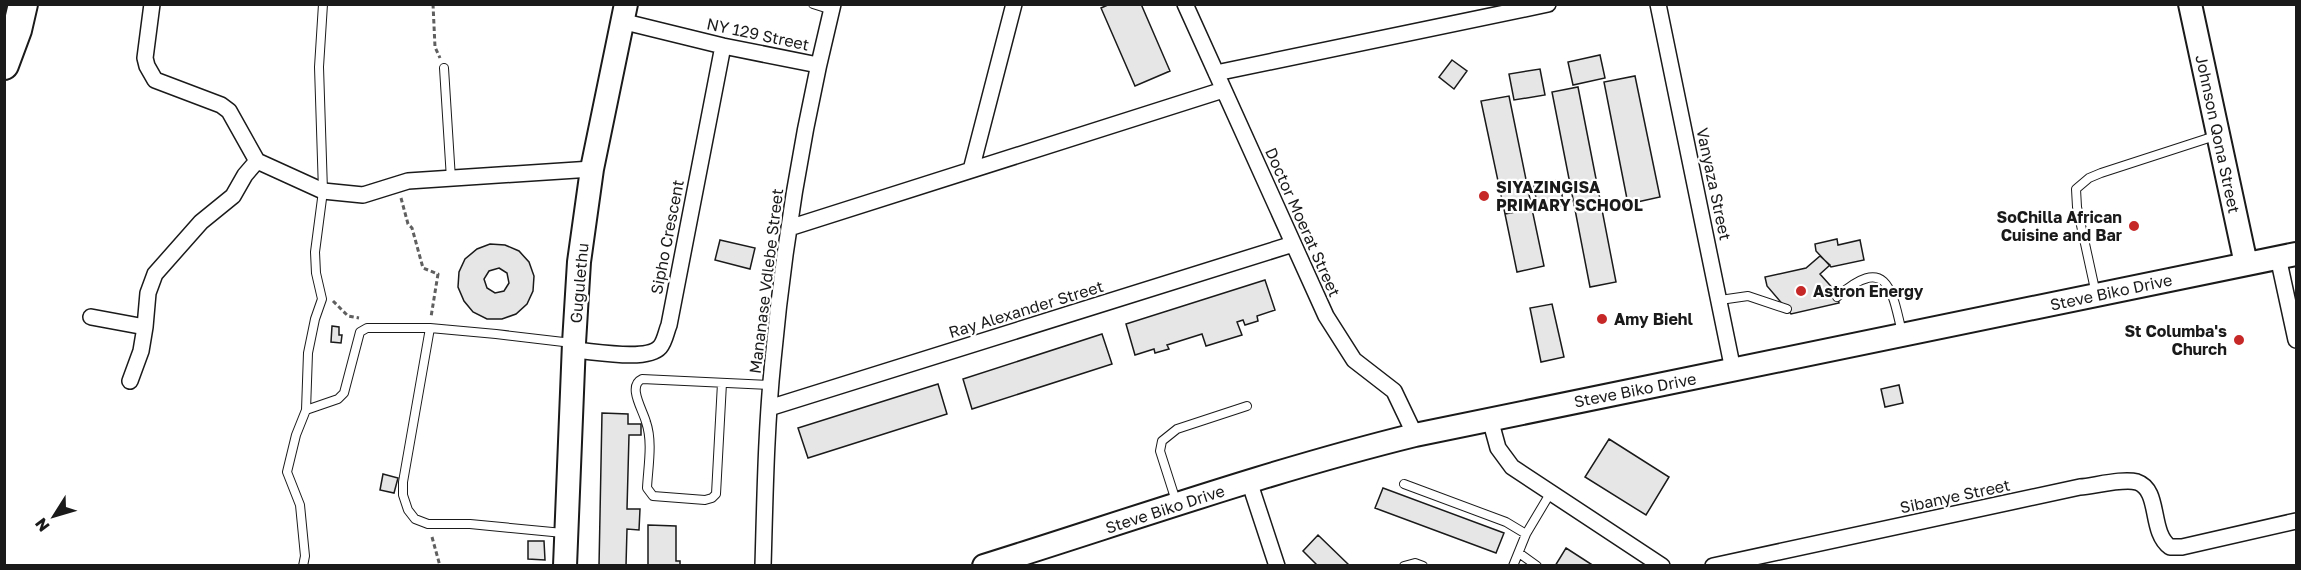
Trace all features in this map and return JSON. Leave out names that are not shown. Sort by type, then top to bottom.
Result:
[{"type":"highway","points":[[4,65],[17,30],[23,4]]},
{"type":"main road","name":"Johnson Qona Street","points":[[2190,4],[2246,264]]},
{"type":"main road","name":"Gugulethu","points":[[565,566],[579,262],[592,169],[623,13]]},
{"type":"main road","name":"Steve Biko Drive","points":[[984,566],[1249,482],[1355,450],[1415,435],[2246,264],[2286,262]]},
{"type":"street","points":[[152,4],[146,58],[154,80],[221,105],[229,111],[257,161],[323,191],[363,195],[408,181],[592,169]]},
{"type":"street","points":[[970,170],[1014,4]]},
{"type":"street","name":"Doctor Moerat Street","points":[[1185,4],[1326,316],[1354,360],[1394,391],[1415,435]]},
{"type":"street","points":[[1216,73],[1478,12],[1548,4]]},
{"type":"street","name":"Vanyaza Street","points":[[1658,4],[1733,370]]},
{"type":"street","name":"Mananase Vdlebe Street","points":[[763,566],[769,408],[789,228],[818,65],[833,7]]},
{"type":"street","name":"NY 129 Street","points":[[623,13],[723,46],[818,65]]},
{"type":"street","name":"Sipho Crescent","points":[[574,347],[639,355],[654,352],[663,343],[669,325],[723,46]]},
{"type":"street","points":[[789,228],[1223,90]]},
{"type":"street","points":[[130,381],[141,351],[146,327],[148,293],[155,274],[201,222],[233,196],[245,175],[257,161]]},
{"type":"street","name":"Ray Alexander Street","points":[[769,408],[1293,244]]},
{"type":"street","points":[[2286,262],[2296,340]]},
{"type":"street","points":[[92,317],[146,327]]},
{"type":"street","points":[[1490,419],[1498,448],[1512,467],[1662,566]]},
{"type":"street","points":[[1249,482],[1277,566]]},
{"type":"street","name":"Sibanye Street","points":[[1713,566],[2080,487],[2124,482],[2137,482],[2148,492],[2159,536],[2170,547],[2182,547],[2296,521]]},
{"type":"lane","points":[[303,566],[305,556],[300,505],[287,472],[296,435],[306,410],[308,353],[322,299],[316,273],[315,252],[323,191],[319,67],[322,4]]},
{"type":"lane","points":[[813,4],[833,7]]},
{"type":"lane","points":[[444,68],[451,179]]},
{"type":"lane","points":[[2096,296],[2077,207],[2076,189],[2089,178],[2101,173],[2217,135]]},
{"type":"lane","points":[[1837,297],[1860,280],[1878,277],[1885,281],[1895,301],[1903,335]]},
{"type":"lane","points":[[1719,300],[1748,296],[1787,309]]},
{"type":"lane","points":[[306,410],[338,399],[344,393],[358,334],[367,328],[430,328],[496,334],[574,347]]},
{"type":"lane","points":[[430,328],[403,482],[403,495],[408,510],[415,519],[428,524],[470,524],[566,533]]},
{"type":"lane","points":[[722,383],[716,494],[705,500],[653,496],[647,488],[650,433],[637,400],[636,383],[642,379],[771,385]]},
{"type":"lane","points":[[1178,506],[1160,451],[1162,441],[1177,429],[1247,406]]},
{"type":"lane","points":[[1404,484],[1506,522],[1526,534]]},
{"type":"lane","points":[[1513,566],[1526,534],[1551,492]]},
{"type":"lane","points":[[1519,553],[1537,566]]},
{"type":"lane","points":[[1404,566],[1415,563],[1423,566]]},
{"type":"path","points":[[433,4],[435,47],[444,68]]},
{"type":"path","points":[[398,184],[408,224],[412,228],[423,268],[438,273],[430,328]]},
{"type":"path","points":[[322,299],[333,302],[348,316],[360,318],[367,328]]},
{"type":"path","points":[[428,524],[440,566]]},
{"type":"building","points":[[1110,4],[1141,4],[1170,71],[1135,86],[1101,8]]},
{"type":"building","points":[[1600,55],[1605,78],[1573,85],[1568,62]]},
{"type":"building","points":[[1452,60],[1467,71],[1454,89],[1439,77]]},
{"type":"building","points":[[1540,69],[1545,95],[1514,100],[1509,74]]},
{"type":"building","points":[[1635,76],[1660,197],[1628,204],[1604,82]]},
{"type":"building","points":[[1578,87],[1598,189],[1572,194],[1552,92]]},
{"type":"building","points":[[1509,96],[1532,209],[1505,214],[1481,101]]},
{"type":"building","points":[[1559,180],[1564,205],[1539,210],[1533,185]]},
{"type":"building","points":[[1598,189],[1616,282],[1590,287],[1572,194]]},
{"type":"building","points":[[1532,209],[1544,266],[1517,272],[1505,214]]},
{"type":"building","points":[[1837,239],[1838,245],[1860,240],[1864,260],[1831,267],[1816,251],[1815,244]]},
{"type":"building","points":[[720,240],[755,248],[750,269],[715,260]]},
{"type":"building","points":[[490,244],[505,245],[519,251],[529,262],[534,276],[533,291],[527,304],[516,314],[502,319],[487,319],[473,312],[464,301],[458,287],[459,272],[465,259],[477,249]],"holes":[[[499,268],[507,273],[509,283],[504,291],[495,293],[487,288],[484,279],[489,271]]]},
{"type":"building","points":[[1820,256],[1830,265],[1820,274],[1837,293],[1839,303],[1791,314],[1767,286],[1765,277],[1806,268]]},
{"type":"building","points":[[1265,280],[1275,310],[1257,316],[1258,321],[1245,325],[1243,320],[1237,322],[1242,335],[1206,346],[1202,334],[1167,345],[1169,349],[1155,353],[1154,349],[1135,355],[1126,324]]},
{"type":"building","points":[[1552,304],[1564,357],[1541,362],[1530,308]]},
{"type":"building","points":[[332,326],[339,327],[339,335],[342,335],[341,343],[331,342]]},
{"type":"building","points":[[1102,334],[1112,364],[972,409],[963,379]]},
{"type":"building","points":[[938,384],[947,414],[808,458],[798,428]]},
{"type":"building","points":[[1899,385],[1903,403],[1885,407],[1881,389]]},
{"type":"building","points":[[602,413],[628,414],[628,424],[641,424],[641,435],[629,435],[627,509],[640,509],[639,530],[627,529],[626,566],[599,566]]},
{"type":"building","points":[[1609,439],[1669,477],[1646,515],[1585,477]]},
{"type":"building","points":[[383,474],[398,478],[394,493],[380,490]]},
{"type":"building","points":[[1383,488],[1504,533],[1496,553],[1375,508]]},
{"type":"building","points":[[648,525],[676,526],[676,561],[680,561],[680,566],[648,566]]},
{"type":"building","points":[[1318,535],[1350,566],[1318,566],[1303,551]]},
{"type":"building","points":[[528,541],[544,541],[545,560],[528,559]]},
{"type":"building","points":[[1566,548],[1594,566],[1555,566]]},
{"type":"place","name":"SIYAZINGISA PRIMARY SCHOOL","points":[[1484,196]]},
{"type":"place","name":"SoChilla African Cuisine and Bar","points":[[2134,226]]},
{"type":"place","name":"Astron Energy","points":[[1801,291]]},
{"type":"place","name":"Amy Biehl","points":[[1602,319]]},
{"type":"place","name":"St Columba's Church","points":[[2239,340]]}]
